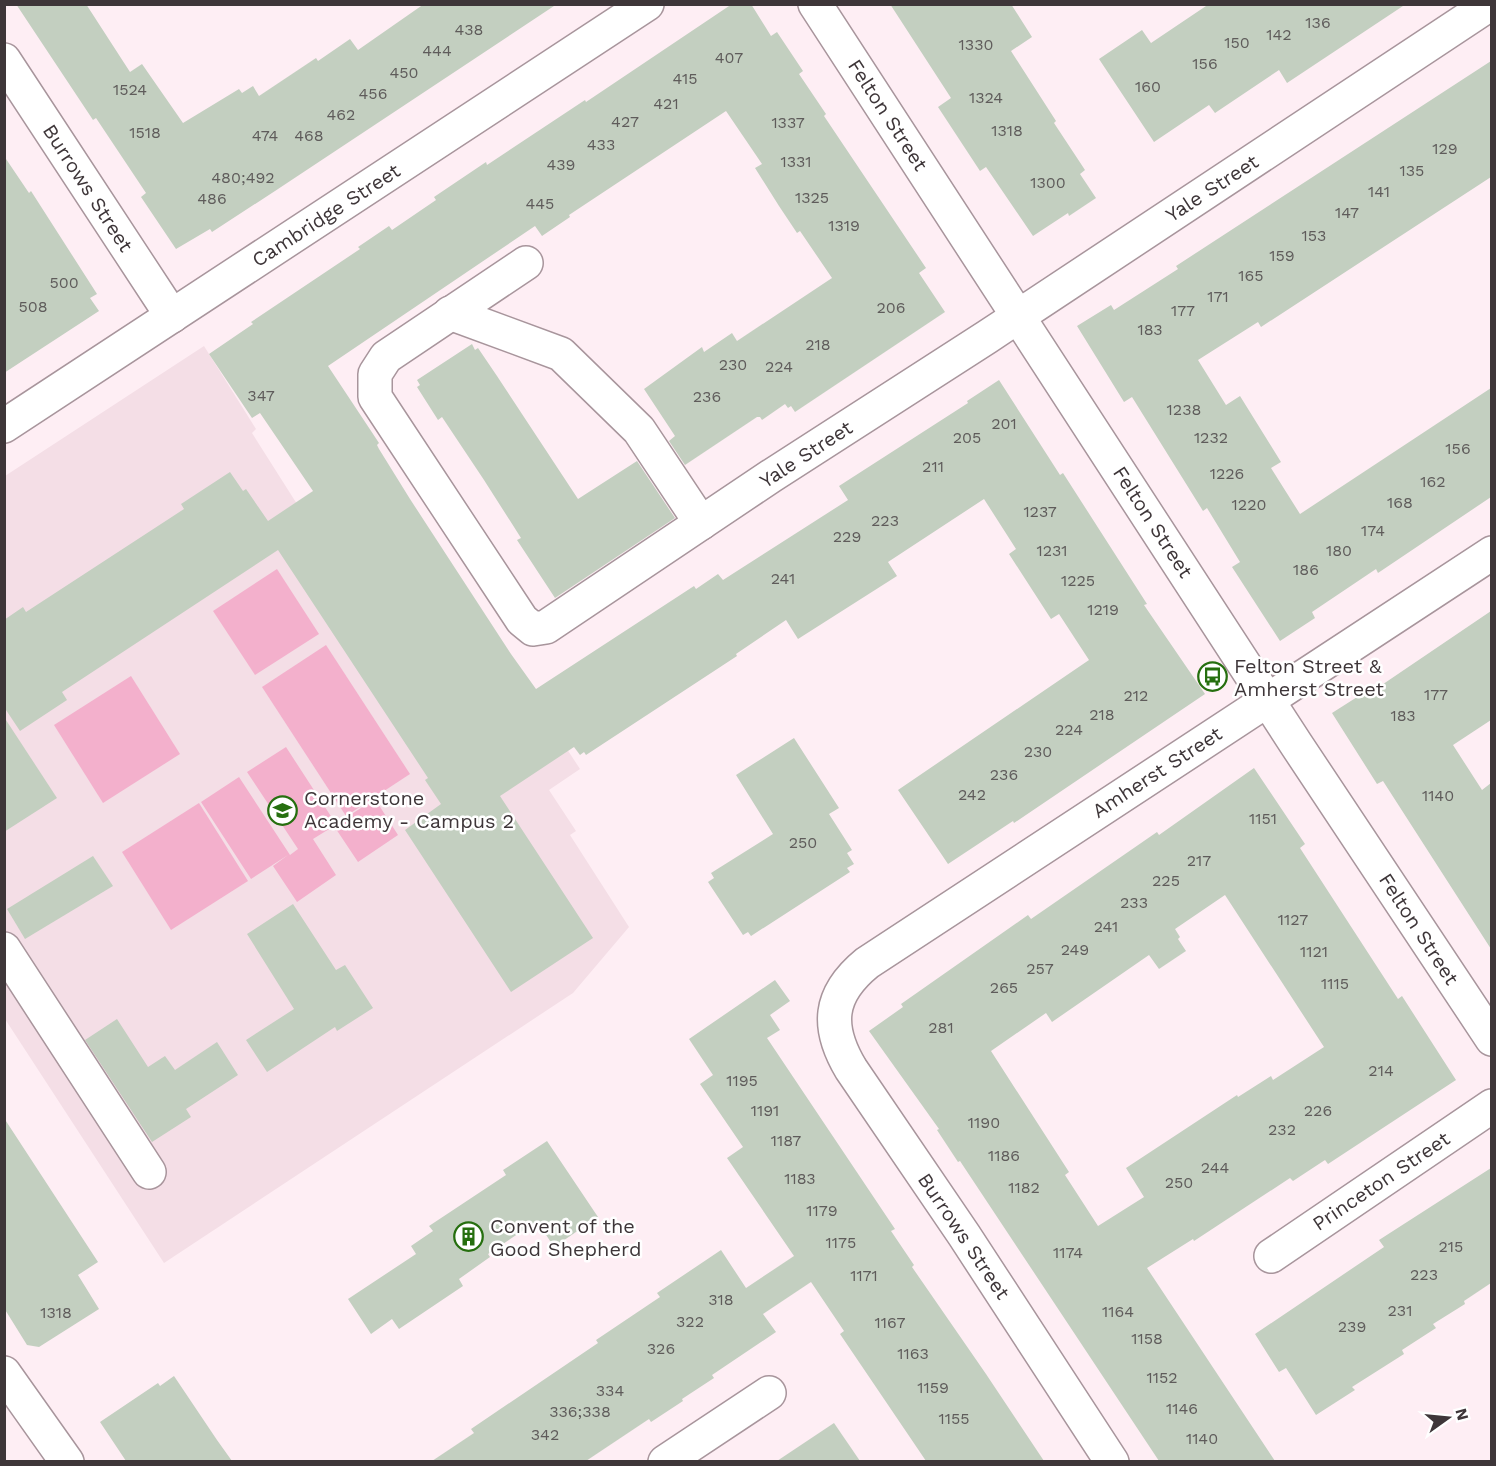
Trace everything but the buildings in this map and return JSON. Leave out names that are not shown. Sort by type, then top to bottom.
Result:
[{"type":"street","name":"Cambridge Street","points":[[4,426],[647,4]]},
{"type":"street","name":"Felton Street","points":[[815,4],[1491,1039]]},
{"type":"street","name":"Yale Street","points":[[526,263],[386,357],[375,374],[375,397],[522,620],[533,629],[546,627],[1490,4]]},
{"type":"street","name":"Burrows Street","points":[[4,60],[172,316]]},
{"type":"street","points":[[450,313],[561,354],[639,430],[701,523]]},
{"type":"street","name":"Amherst Street","points":[[835,1004],[853,974],[867,963],[1491,553]]},
{"type":"street","points":[[4,949],[148,1172]]},
{"type":"street","name":"Burrows Street","points":[[835,1004],[836,1037],[841,1053],[1112,1461]]},
{"type":"street","name":"Princeton Street","points":[[1271,1256],[1491,1106]]},
{"type":"street","points":[[4,1373],[67,1461]]},
{"type":"street","points":[[665,1461],[770,1393]]},
{"type":"shaded area","name":"Cornerstone Academy - Campus 2","points":[[204,346],[256,429],[252,433],[297,504],[529,691],[580,769],[549,790],[576,831],[570,835],[629,927],[573,993],[164,1263],[5,1019],[5,476]]},
{"type":"shaded area","points":[[277,569],[319,634],[255,675],[213,611]]},
{"type":"shaded area","points":[[326,645],[410,774],[346,816],[262,687]]},
{"type":"shaded area","points":[[131,676],[180,754],[103,803],[54,725]]},
{"type":"shaded area","points":[[286,747],[336,824],[375,799],[398,835],[358,862],[334,826],[313,839],[336,875],[297,902],[273,866],[288,855],[251,879],[201,802],[239,777],[290,855],[298,849],[247,772]]},
{"type":"shaded area","points":[[199,803],[248,881],[171,930],[122,852]]},
{"type":"place","name":"Felton Street & Amherst Street","points":[[1213,677]]},
{"type":"place","name":"Cornerstone Academy - Campus 2","points":[[283,810]]},
{"type":"place","name":"Convent of the Good Shepherd","points":[[469,1237]]}]
